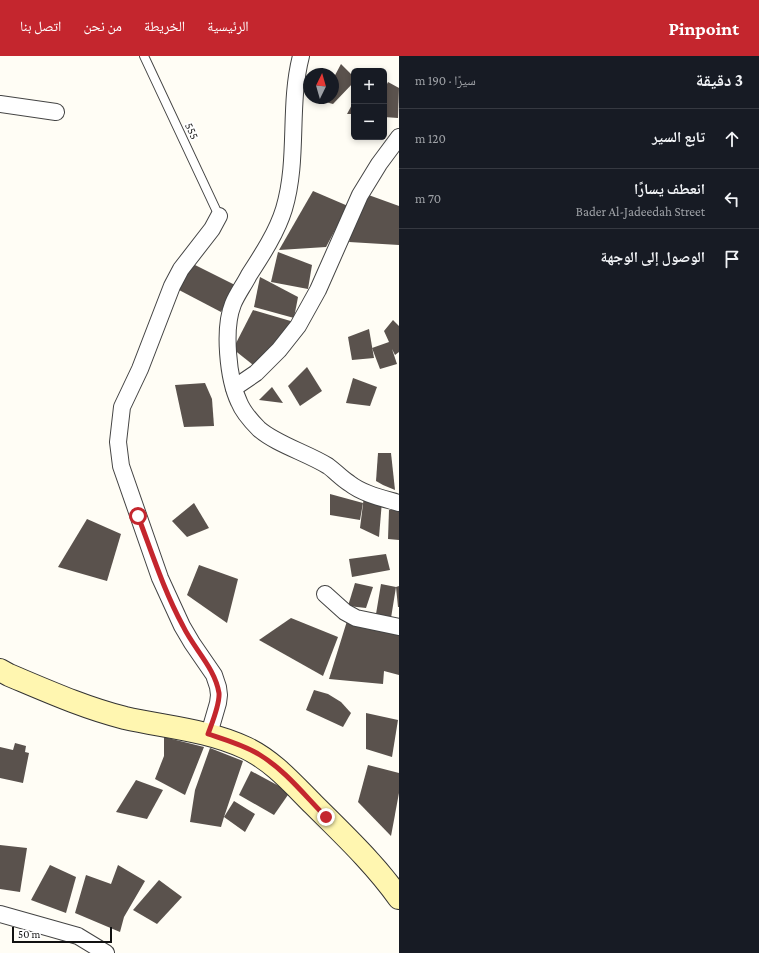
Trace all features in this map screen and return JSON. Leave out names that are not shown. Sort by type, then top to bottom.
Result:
[{"type":"main road","points":[[0,670],[90,708],[138,721],[208,734],[246,748],[260,755],[278,768],[347,836],[399,898]]},
{"type":"street","points":[[301,56],[296,74],[293,153],[284,209],[271,239],[240,290],[231,310],[228,345],[229,363],[234,388],[243,409],[260,429],[278,441],[328,466],[354,486],[370,494],[399,503]]},
{"type":"street","points":[[0,104],[56,112]]},
{"type":"street","points":[[234,388],[256,373],[279,350],[298,326],[318,290],[360,195],[379,164],[399,137]]},
{"type":"street","points":[[208,734],[218,703],[218,687],[214,675],[182,626],[160,578],[121,466],[118,442],[122,407],[140,369],[172,286],[181,269],[212,229],[219,216]]},
{"type":"street","points":[[325,594],[345,612],[356,618],[399,627]]},
{"type":"street","points":[[0,914],[78,936],[106,953]]},
{"type":"lane","name":"555","points":[[144,56],[219,216]]},
{"type":"building","points":[[341,64],[351,74],[351,85],[339,98],[339,68]]},
{"type":"building","points":[[388,82],[399,88],[398,118],[387,117]]},
{"type":"building","points":[[351,107],[351,114],[347,114]]},
{"type":"building","points":[[313,191],[348,206],[326,247],[279,250]]},
{"type":"building","points":[[363,193],[399,206],[399,245],[349,242]]},
{"type":"building","points":[[278,252],[312,265],[308,289],[271,282]]},
{"type":"building","points":[[193,264],[235,285],[221,312],[179,290]]},
{"type":"building","points":[[260,277],[298,297],[294,318],[254,307]]},
{"type":"building","points":[[253,310],[294,322],[257,368],[233,349]]},
{"type":"building","points":[[393,320],[399,326],[399,352],[395,355],[392,349],[397,364],[380,369],[372,348],[389,342],[384,331]]},
{"type":"building","points":[[369,329],[374,358],[352,360],[348,337]]},
{"type":"building","points":[[307,367],[322,391],[300,406],[288,386]]},
{"type":"building","points":[[353,378],[377,387],[370,406],[346,403]]},
{"type":"building","points":[[205,383],[212,399],[214,426],[184,427],[175,385]]},
{"type":"building","points":[[272,387],[283,403],[259,400]]},
{"type":"building","points":[[378,453],[391,453],[395,490],[376,481]]},
{"type":"building","points":[[330,494],[363,503],[360,520],[330,515]]},
{"type":"building","points":[[364,496],[382,501],[379,537],[360,528]]},
{"type":"building","points":[[194,503],[209,528],[187,537],[172,521]]},
{"type":"building","points":[[389,510],[399,510],[399,540],[388,539]]},
{"type":"building","points":[[87,519],[121,534],[107,581],[58,567]]},
{"type":"building","points":[[386,554],[390,570],[352,577],[349,559]]},
{"type":"building","points":[[199,565],[238,579],[227,623],[187,595]]},
{"type":"building","points":[[355,583],[373,587],[366,608],[348,606]]},
{"type":"building","points":[[381,584],[396,587],[391,618],[376,614]]},
{"type":"building","points":[[399,586],[399,607],[398,607],[396,587]]},
{"type":"building","points":[[291,618],[338,637],[323,676],[259,640]]},
{"type":"building","points":[[347,621],[399,635],[399,675],[384,671],[383,684],[329,679]]},
{"type":"building","points":[[314,690],[328,694],[341,702],[351,713],[343,727],[306,710]]},
{"type":"building","points":[[366,713],[398,720],[392,757],[366,749]]},
{"type":"building","points":[[164,737],[204,747],[185,795],[155,779],[164,756]]},
{"type":"building","points":[[15,743],[26,746],[25,752],[29,753],[23,783],[0,778],[0,747],[13,750]]},
{"type":"building","points":[[210,748],[243,761],[221,827],[190,822],[195,790]]},
{"type":"building","points":[[368,765],[399,773],[399,793],[391,836],[358,802]]},
{"type":"building","points":[[251,771],[290,792],[274,815],[239,795]]},
{"type":"building","points":[[136,780],[163,790],[147,819],[116,812]]},
{"type":"building","points":[[234,801],[255,814],[245,832],[224,817]]},
{"type":"building","points":[[0,845],[27,848],[20,892],[0,889]]},
{"type":"building","points":[[50,865],[76,877],[66,913],[31,900]]},
{"type":"building","points":[[118,865],[145,881],[124,917],[120,932],[75,913],[86,875],[111,884]]},
{"type":"building","points":[[159,880],[182,897],[157,924],[133,910]]},
{"type":"route","points":[[138,516],[160,578],[182,626],[214,675],[218,687],[218,703],[208,734],[234,742],[269,761],[278,768],[326,817]]}]
